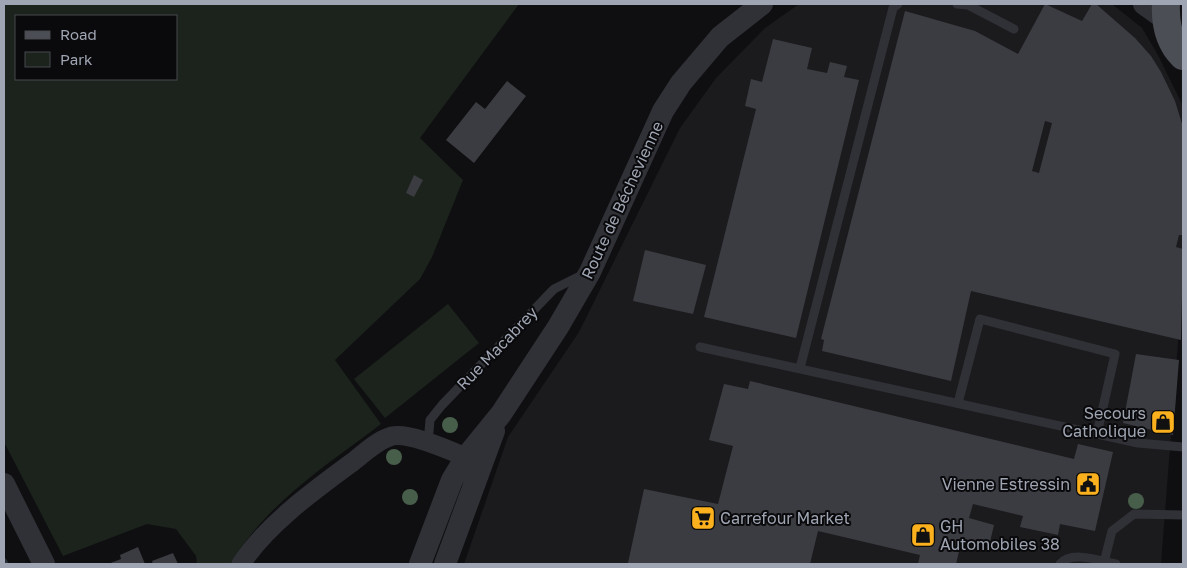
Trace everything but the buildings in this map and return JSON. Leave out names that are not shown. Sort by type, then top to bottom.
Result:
[{"type":"main road","points":[[1158,9],[1170,38],[1183,56]]},
{"type":"street","name":"Route de Béchevienne","points":[[420,564],[452,480],[466,456],[501,414],[558,327],[590,272],[663,111],[681,83],[720,37],[762,4]]},
{"type":"street","name":"Route de Béchevienne","points":[[445,564],[501,414]]},
{"type":"street","points":[[241,564],[269,532],[313,492],[380,441],[394,436],[428,443],[466,456]]},
{"type":"street","points":[[4,484],[44,564]]},
{"type":"lane","points":[[800,368],[892,8],[898,4]]},
{"type":"lane","points":[[957,4],[968,5],[1014,29]]},
{"type":"lane","name":"Rue Macabrey","points":[[428,443],[430,420],[442,405],[554,289],[590,272]]},
{"type":"lane","points":[[958,403],[980,319],[1115,354],[1097,434]]},
{"type":"lane","points":[[700,347],[1138,443],[1183,447]]},
{"type":"lane","points":[[1104,562],[1112,531],[1134,514],[1183,514]]},
{"type":"lane","points":[[1060,564],[1064,560],[1075,557],[1116,564]]},
{"type":"shaded area","points":[[799,4],[1112,4],[1142,28],[1158,55],[1182,104],[1183,111],[1183,278],[1161,564],[464,564],[508,437],[579,332],[680,128],[716,78],[765,28]]},
{"type":"green space","points":[[4,4],[519,4],[420,138],[463,180],[432,257],[420,279],[335,360],[381,424],[319,470],[279,504],[245,542],[231,564],[197,564],[196,556],[176,529],[147,524],[63,556],[4,442]]},
{"type":"green space","points":[[448,304],[479,343],[385,418],[354,379]]},
{"type":"place","name":"Secours Catholique","points":[[1163,422]]},
{"type":"place","name":"Vienne Estressin","points":[[1088,484]]},
{"type":"place","name":"Carrefour Market","points":[[703,518]]},
{"type":"place","name":"GH Automobiles 38","points":[[923,535]]}]
